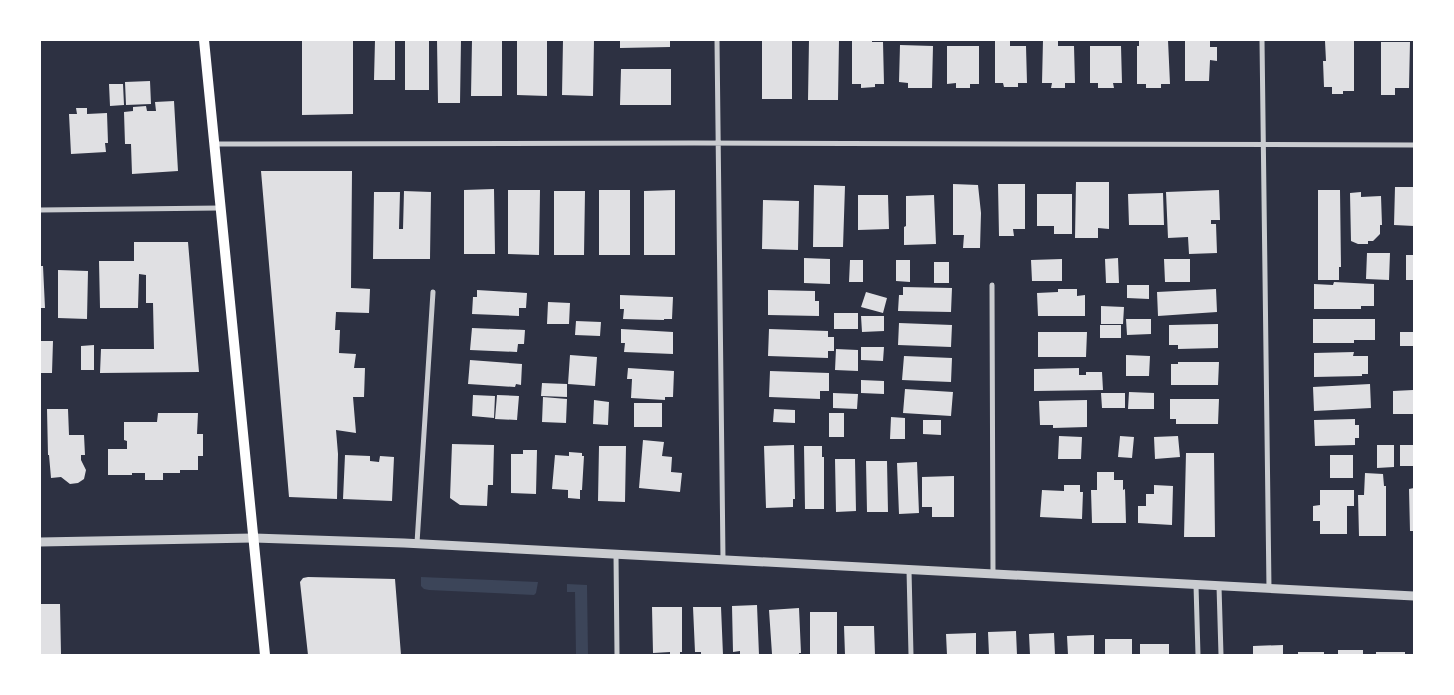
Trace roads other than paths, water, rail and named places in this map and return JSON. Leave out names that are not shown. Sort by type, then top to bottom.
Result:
[{"type":"main road","points":[[204,40],[265,655]]},
{"type":"street","points":[[717,40],[723,559]]},
{"type":"street","points":[[1262,40],[1270,589]]},
{"type":"street","points":[[215,144],[1414,145]]},
{"type":"street","points":[[40,210],[220,208]]},
{"type":"street","points":[[992,285],[993,573]]},
{"type":"street","points":[[417,543],[433,292]]},
{"type":"street","points":[[40,542],[253,538],[417,543],[1414,596]]},
{"type":"street","points":[[616,554],[617,655]]},
{"type":"street","points":[[910,570],[911,655]]},
{"type":"street","points":[[1196,585],[1198,655]]},
{"type":"street","points":[[1219,586],[1221,655]]}]
